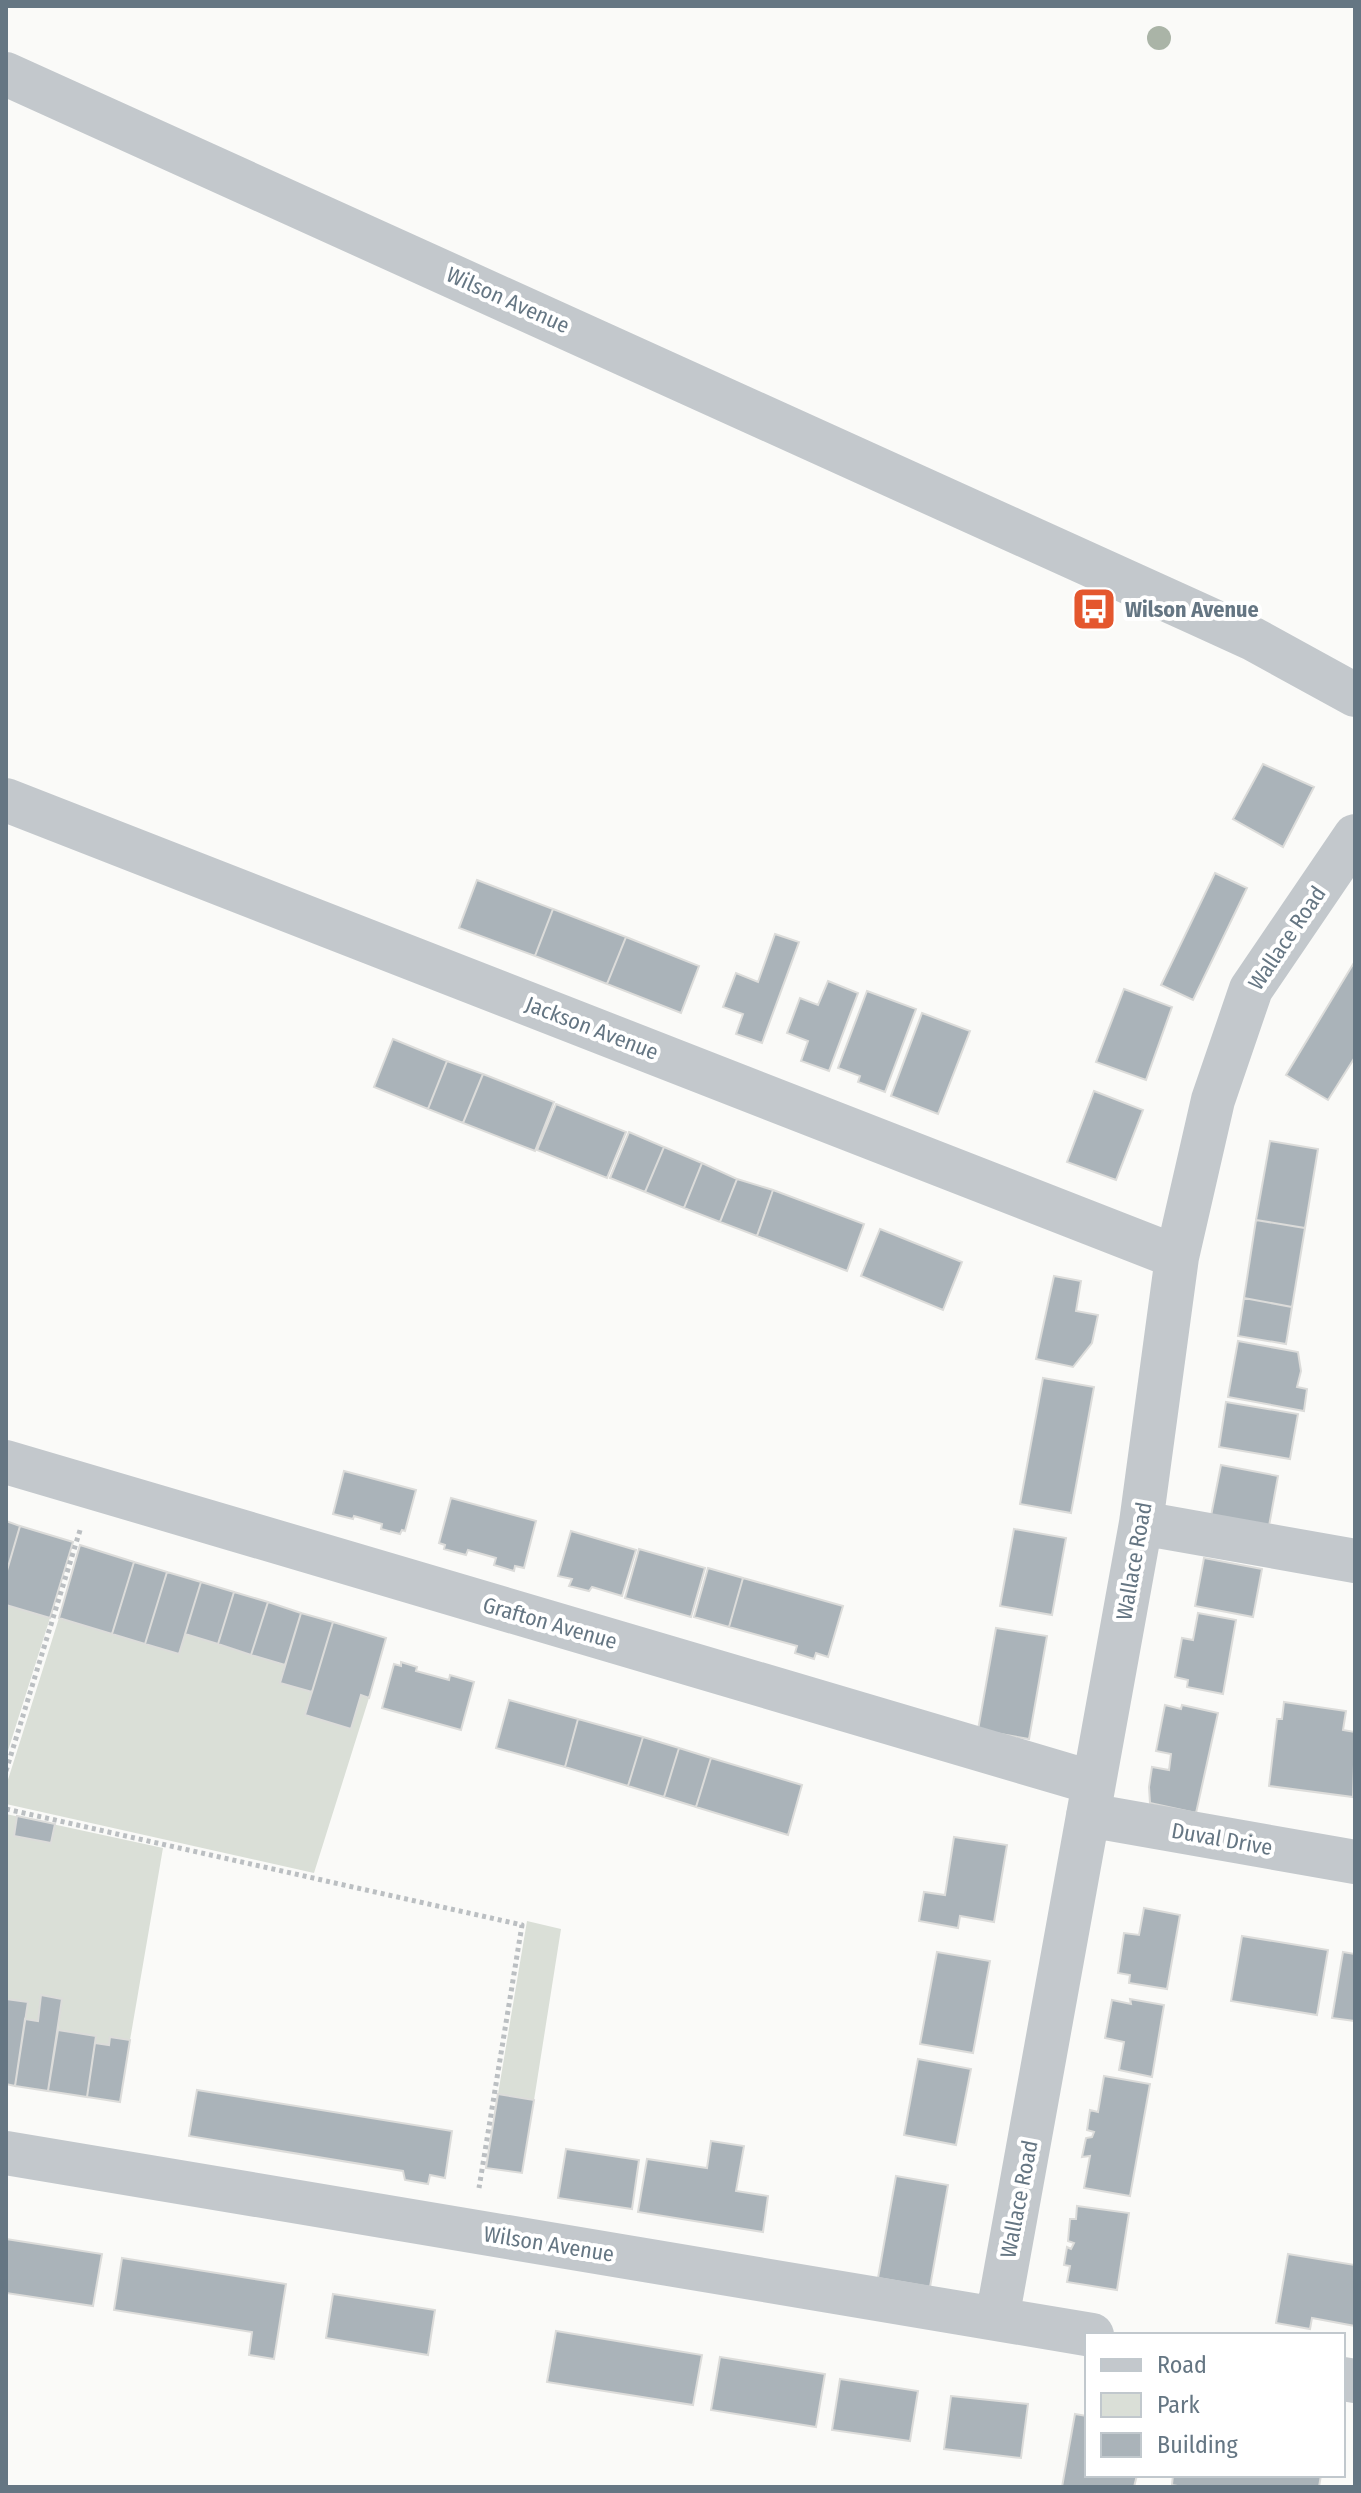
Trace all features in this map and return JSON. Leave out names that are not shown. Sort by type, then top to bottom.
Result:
[{"type":"street","name":"Wilson Avenue","points":[[6,74],[1253,639],[1355,695]]},
{"type":"street","name":"Jackson Avenue","points":[[6,800],[1177,1257]]},
{"type":"street","name":"Wallace Road","points":[[997,2319],[1141,1523],[1177,1257],[1213,1100],[1251,989],[1355,836]]},
{"type":"street","name":"Grafton Avenue","points":[[6,1462],[1091,1799]]},
{"type":"street","points":[[1141,1523],[1355,1561]]},
{"type":"street","name":"Duval Drive","points":[[1091,1799],[1355,1862]]},
{"type":"street","name":"Wilson Avenue","points":[[6,2153],[1085,2334]]},
{"type":"path","points":[[6,1771],[93,1488]]},
{"type":"path","points":[[6,1809],[522,1925],[472,2231]]},
{"type":"green space","points":[[6,1605],[50,1618],[6,1757]]},
{"type":"green space","points":[[59,1618],[178,1654],[185,1634],[285,1665],[280,1683],[312,1692],[306,1715],[351,1728],[361,1695],[369,1698],[314,1873],[6,1804],[6,1786]]},
{"type":"green space","points":[[6,1814],[163,1848],[130,2040],[109,2045],[95,2043],[95,2036],[58,2030],[62,1999],[41,1996],[38,2021],[25,2019],[6,1999]]},
{"type":"green space","points":[[527,1921],[561,1929],[534,2100],[498,2094]]},
{"type":"building","points":[[1263,764],[1314,787],[1283,847],[1233,819]]},
{"type":"building","points":[[1215,873],[1247,888],[1193,1000],[1161,985]]},
{"type":"building","points":[[477,880],[553,909],[535,956],[459,928]]},
{"type":"building","points":[[553,909],[626,937],[607,984],[535,956]]},
{"type":"building","points":[[775,934],[799,942],[762,1043],[736,1034],[743,1014],[723,1007],[736,973],[758,982]]},
{"type":"building","points":[[626,937],[699,966],[681,1013],[607,984]]},
{"type":"building","points":[[1355,961],[1355,1057],[1328,1100],[1286,1075]]},
{"type":"building","points":[[828,981],[858,993],[829,1071],[801,1061],[808,1041],[787,1033],[800,998],[818,1005]]},
{"type":"building","points":[[1124,989],[1172,1007],[1146,1080],[1096,1062]]},
{"type":"building","points":[[867,991],[916,1009],[885,1092],[858,1082],[860,1076],[838,1068]]},
{"type":"building","points":[[922,1013],[970,1031],[938,1114],[891,1096]]},
{"type":"building","points":[[393,1039],[447,1061],[428,1109],[374,1087]]},
{"type":"building","points":[[447,1061],[483,1074],[463,1123],[428,1109]]},
{"type":"building","points":[[483,1074],[554,1102],[535,1151],[463,1123]]},
{"type":"building","points":[[1094,1091],[1143,1110],[1116,1180],[1067,1162]]},
{"type":"building","points":[[556,1104],[626,1132],[607,1178],[537,1150]]},
{"type":"building","points":[[629,1132],[664,1147],[645,1192],[610,1178]]},
{"type":"building","points":[[1270,1141],[1318,1149],[1305,1228],[1256,1220]]},
{"type":"building","points":[[664,1147],[702,1163],[684,1208],[645,1192]]},
{"type":"building","points":[[702,1163],[737,1179],[720,1222],[684,1208]]},
{"type":"building","points":[[737,1179],[773,1190],[757,1236],[720,1222]]},
{"type":"building","points":[[773,1190],[864,1224],[847,1271],[757,1236]]},
{"type":"building","points":[[1256,1220],[1305,1228],[1292,1307],[1244,1298]]},
{"type":"building","points":[[880,1229],[962,1262],[943,1310],[861,1276]]},
{"type":"building","points":[[1054,1276],[1081,1281],[1076,1311],[1098,1315],[1092,1343],[1073,1367],[1036,1359]]},
{"type":"building","points":[[1244,1298],[1292,1307],[1286,1344],[1238,1336]]},
{"type":"building","points":[[1238,1341],[1298,1352],[1301,1371],[1297,1387],[1307,1389],[1304,1411],[1228,1397]]},
{"type":"building","points":[[1043,1378],[1094,1387],[1071,1513],[1020,1504]]},
{"type":"building","points":[[1226,1402],[1298,1414],[1290,1459],[1219,1447]]},
{"type":"building","points":[[1221,1465],[1278,1476],[1269,1526],[1211,1516]]},
{"type":"building","points":[[344,1471],[416,1490],[405,1531],[402,1530],[400,1534],[381,1529],[382,1524],[333,1514]]},
{"type":"building","points":[[451,1498],[536,1521],[524,1568],[515,1566],[514,1571],[494,1565],[496,1558],[468,1550],[466,1555],[444,1549],[445,1545],[439,1543]]},
{"type":"building","points":[[6,1521],[20,1526],[6,1574]]},
{"type":"building","points":[[20,1526],[73,1542],[50,1618],[6,1605],[6,1574]]},
{"type":"building","points":[[1014,1529],[1066,1538],[1052,1615],[1000,1606]]},
{"type":"building","points":[[571,1531],[636,1550],[622,1596],[592,1587],[589,1591],[569,1586],[572,1579],[558,1576]]},
{"type":"building","points":[[80,1545],[134,1562],[112,1634],[59,1618]]},
{"type":"building","points":[[639,1549],[705,1568],[691,1617],[625,1598]]},
{"type":"building","points":[[1204,1558],[1262,1569],[1253,1617],[1195,1606]]},
{"type":"building","points":[[134,1562],[167,1572],[145,1644],[112,1634]]},
{"type":"building","points":[[708,1568],[743,1578],[729,1627],[694,1617]]},
{"type":"building","points":[[167,1572],[201,1582],[179,1654],[145,1644]]},
{"type":"building","points":[[743,1578],[843,1606],[828,1657],[816,1653],[814,1659],[795,1653],[797,1646],[729,1627]]},
{"type":"building","points":[[201,1582],[234,1592],[218,1644],[185,1634]]},
{"type":"building","points":[[234,1592],[268,1602],[251,1655],[218,1644]]},
{"type":"building","points":[[268,1602],[301,1613],[285,1665],[251,1655]]},
{"type":"building","points":[[301,1613],[333,1622],[312,1692],[280,1683]]},
{"type":"building","points":[[1198,1613],[1236,1620],[1223,1694],[1187,1687],[1188,1680],[1175,1677],[1182,1638],[1193,1640]]},
{"type":"building","points":[[333,1622],[386,1638],[369,1698],[361,1695],[351,1729],[305,1715]]},
{"type":"building","points":[[996,1628],[1047,1636],[1029,1739],[978,1730]]},
{"type":"building","points":[[401,1662],[417,1667],[416,1671],[449,1680],[450,1675],[474,1682],[461,1730],[382,1708],[394,1664],[401,1666]]},
{"type":"building","points":[[509,1700],[578,1719],[565,1767],[496,1748]]},
{"type":"building","points":[[1284,1702],[1346,1711],[1343,1730],[1355,1732],[1353,1797],[1269,1786],[1277,1719],[1282,1719]]},
{"type":"building","points":[[1165,1705],[1181,1709],[1182,1705],[1218,1713],[1196,1813],[1150,1803],[1152,1767],[1169,1770],[1171,1754],[1156,1751]]},
{"type":"building","points":[[578,1719],[643,1737],[628,1786],[565,1767]]},
{"type":"building","points":[[643,1737],[679,1748],[664,1797],[628,1786]]},
{"type":"building","points":[[679,1748],[711,1758],[696,1807],[664,1797]]},
{"type":"building","points":[[711,1758],[802,1785],[788,1835],[696,1807]]},
{"type":"building","points":[[17,1816],[55,1824],[51,1843],[14,1836]]},
{"type":"building","points":[[954,1837],[1007,1845],[994,1922],[960,1916],[958,1928],[919,1921],[924,1892],[945,1895]]},
{"type":"building","points":[[1144,1908],[1180,1915],[1167,1989],[1129,1983],[1130,1975],[1118,1973],[1124,1933],[1139,1935]]},
{"type":"building","points":[[1242,1936],[1328,1950],[1317,2015],[1231,2001]]},
{"type":"building","points":[[937,1952],[990,1961],[973,2053],[920,2044]]},
{"type":"building","points":[[1343,1952],[1355,1954],[1355,2021],[1332,2018]]},
{"type":"building","points":[[41,1995],[62,1999],[48,2091],[15,2086],[25,2019],[38,2021]]},
{"type":"building","points":[[6,1999],[28,2002],[15,2086],[6,2084]]},
{"type":"building","points":[[1130,1999],[1164,2005],[1152,2077],[1119,2070],[1124,2042],[1105,2038],[1112,2000],[1131,2004]]},
{"type":"building","points":[[58,2030],[96,2036],[87,2097],[48,2091]]},
{"type":"building","points":[[110,2037],[130,2040],[120,2102],[87,2097],[95,2043],[109,2045]]},
{"type":"building","points":[[918,2059],[971,2069],[956,2145],[904,2135]]},
{"type":"building","points":[[1104,2076],[1150,2084],[1130,2196],[1084,2188],[1090,2156],[1082,2157],[1086,2138],[1092,2137],[1094,2132],[1087,2130],[1090,2110],[1098,2112]]},
{"type":"building","points":[[197,2090],[452,2131],[445,2178],[430,2175],[428,2184],[405,2180],[403,2171],[189,2136]]},
{"type":"building","points":[[498,2094],[534,2100],[522,2173],[486,2168]]},
{"type":"building","points":[[711,2141],[744,2146],[736,2191],[768,2196],[763,2232],[638,2212],[647,2159],[707,2168]]},
{"type":"building","points":[[566,2149],[639,2160],[632,2209],[558,2198]]},
{"type":"building","points":[[896,2176],[948,2185],[930,2287],[878,2278]]},
{"type":"building","points":[[1077,2206],[1129,2213],[1117,2290],[1067,2282],[1070,2266],[1064,2265],[1067,2247],[1071,2249],[1074,2243],[1068,2241],[1070,2219],[1076,2219]]},
{"type":"building","points":[[6,2239],[102,2254],[93,2306],[6,2293]]},
{"type":"building","points":[[1288,2254],[1355,2265],[1355,2326],[1312,2318],[1310,2329],[1276,2323]]},
{"type":"building","points":[[122,2258],[286,2284],[274,2359],[249,2355],[252,2332],[114,2310]]},
{"type":"building","points":[[333,2294],[435,2310],[428,2355],[326,2338]]},
{"type":"building","points":[[556,2331],[702,2355],[693,2405],[547,2382]]},
{"type":"building","points":[[720,2357],[825,2374],[816,2427],[711,2410]]},
{"type":"building","points":[[840,2379],[918,2391],[910,2441],[832,2430]]},
{"type":"building","points":[[951,2396],[1028,2404],[1021,2458],[944,2449]]},
{"type":"building","points":[[1075,2414],[1085,2416],[1085,2477],[1136,2477],[1134,2487],[1062,2487]]},
{"type":"building","points":[[1173,2477],[1321,2477],[1319,2487],[1172,2485]]},
{"type":"place","name":"Wilson Avenue","points":[[1094,609]]}]
